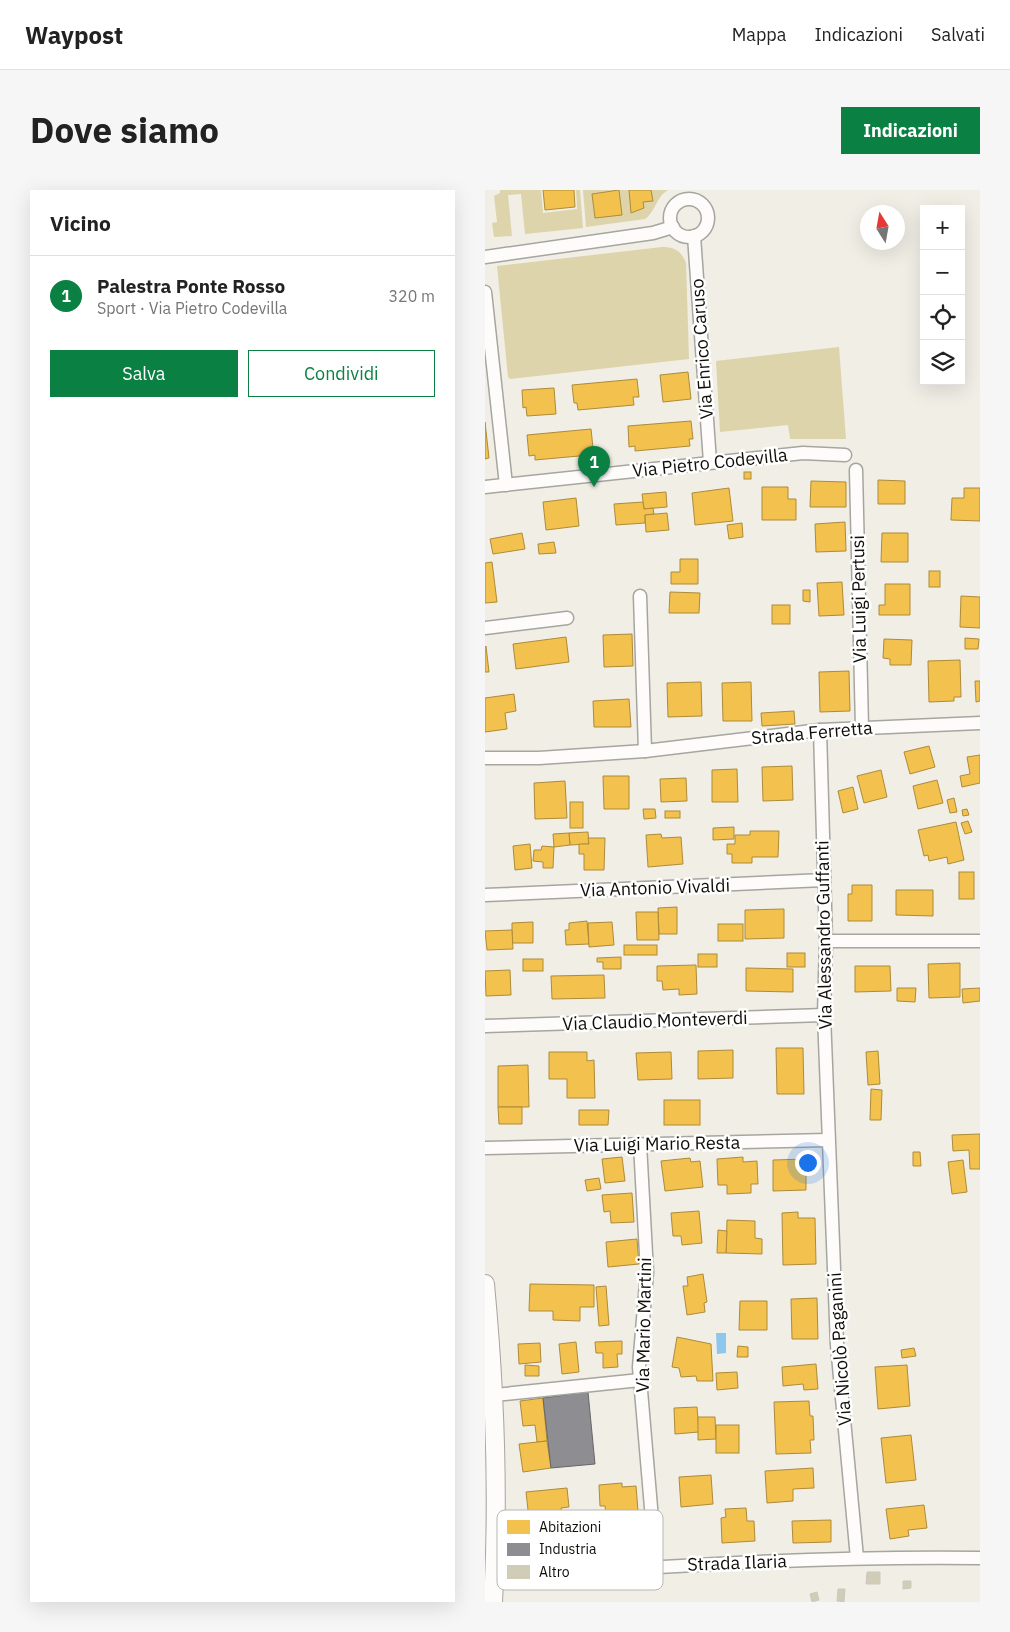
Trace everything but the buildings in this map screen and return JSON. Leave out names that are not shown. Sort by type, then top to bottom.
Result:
[{"type":"street","points":[[695,195],[705,208],[708,218],[702,231],[694,236],[679,234],[673,227],[671,213],[676,204],[695,195]]},
{"type":"street","points":[[485,257],[653,233],[673,227]]},
{"type":"street","name":"Via Enrico Caruso","points":[[694,236],[710,462]]},
{"type":"street","points":[[485,292],[506,484]]},
{"type":"street","name":"Via Pietro Codevilla","points":[[485,486],[803,453],[845,455]]},
{"type":"street","name":"Via Luigi Pertusi","points":[[857,470],[862,728]]},
{"type":"street","points":[[640,596],[645,752]]},
{"type":"street","points":[[485,628],[567,618]]},
{"type":"street","name":"Strada Ferretta","points":[[485,758],[539,758],[645,752],[820,730],[980,723]]},
{"type":"street","name":"Via Alessandro Guffanti","points":[[820,730],[826,942],[824,1015],[829,1140]]},
{"type":"street","name":"Via Antonio Vivaldi","points":[[485,895],[824,880]]},
{"type":"street","points":[[826,942],[980,941]]},
{"type":"street","name":"Via Claudio Monteverdi","points":[[485,1026],[824,1015]]},
{"type":"street","name":"Via Luigi Mario Resta","points":[[485,1148],[829,1140]]},
{"type":"street","name":"Via Nicolò Paganini","points":[[829,1140],[837,1345],[857,1558]]},
{"type":"street","name":"Via Mario Martini","points":[[640,1144],[647,1272],[640,1380],[651,1510]]},
{"type":"street","points":[[485,1284],[490,1395],[493,1602]]},
{"type":"street","points":[[490,1395],[640,1380]]},
{"type":"street","name":"Strada Ilaria","points":[[663,1566],[857,1558],[980,1558]]},
{"type":"shaded area","points":[[500,190],[541,190],[543,213],[577,209],[576,190],[580,190],[583,228],[525,234],[521,194],[508,195],[512,236],[494,237],[492,223],[497,222],[494,196],[500,193]]},
{"type":"shaded area","points":[[583,190],[668,190],[661,196],[652,212],[645,219],[586,227]]},
{"type":"shaded area","points":[[662,247],[677,250],[686,263],[689,359],[510,379],[508,377],[497,266]]},
{"type":"shaded area","points":[[839,347],[846,439],[790,439],[788,425],[720,432],[716,361]]},
{"type":"water","points":[[716,1333],[726,1333],[726,1353],[717,1354]]},
{"type":"place","name":"Palestra Ponte Rosso","points":[[594,487]]}]
